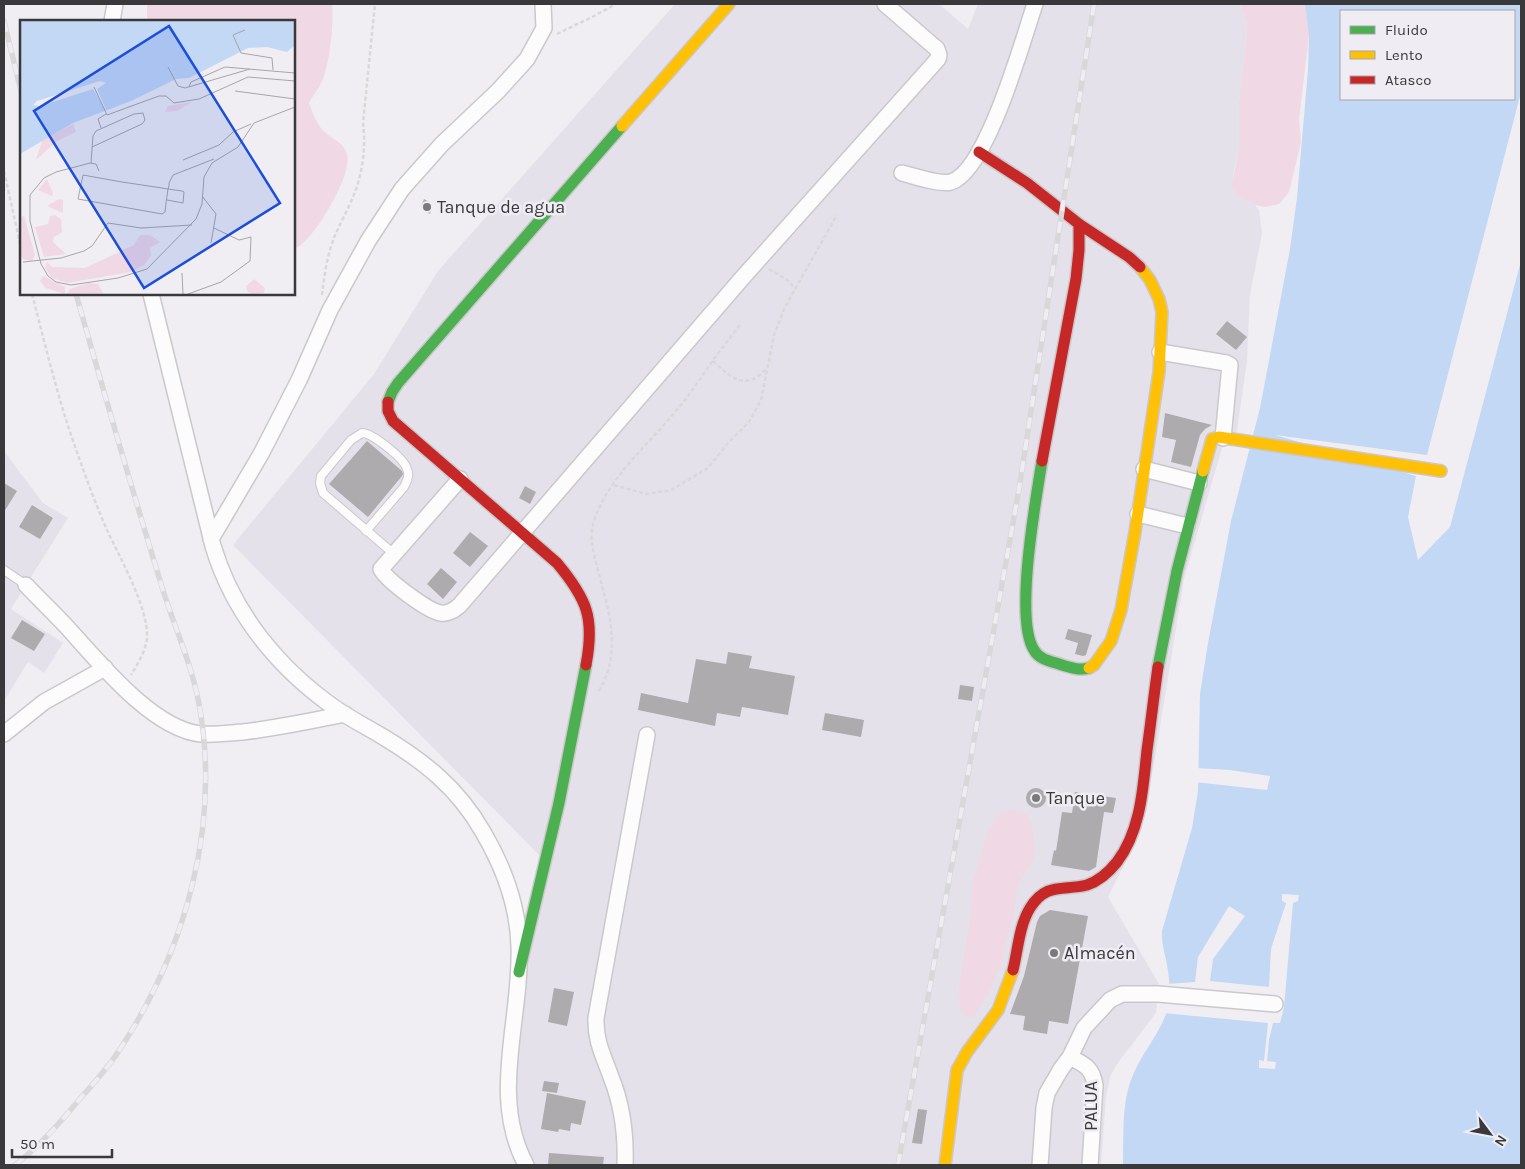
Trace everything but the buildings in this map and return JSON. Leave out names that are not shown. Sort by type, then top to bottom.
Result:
[{"type":"street","points":[[112,20],[115,4]]},
{"type":"street","points":[[211,539],[261,454],[299,380],[330,310],[349,274],[386,214],[402,189],[442,144],[504,85],[527,58],[544,28],[543,4]]},
{"type":"street","points":[[519,972],[565,776],[590,626],[586,606],[574,584],[557,563],[393,420],[387,409],[388,397],[398,382],[729,4]]},
{"type":"street","points":[[460,478],[382,567],[382,572],[422,605],[434,612],[446,614],[459,606],[757,262],[938,59],[937,49],[885,4]]},
{"type":"street","points":[[902,173],[944,182],[952,181],[964,173],[979,152],[1006,92],[1034,4]]},
{"type":"street","points":[[979,152],[1027,183],[1079,224],[1141,268],[1150,280],[1159,299],[1162,312],[1159,372],[1138,514],[1120,610],[1111,641],[1094,665],[1086,670],[1048,661],[1039,656],[1029,640],[1026,620],[1030,534],[1053,394],[1076,279],[1079,224]]},
{"type":"street","points":[[151,295],[211,539],[226,585],[262,640],[298,678],[345,714],[427,765],[459,797],[494,852],[505,878],[517,921],[520,945],[508,1087],[508,1110],[510,1126],[526,1165]]},
{"type":"street","points":[[1160,352],[1230,365],[1223,438]]},
{"type":"street","points":[[945,1165],[954,1088],[959,1066],[1000,1008],[1008,986],[1027,913],[1041,895],[1050,890],[1060,886],[1085,885],[1102,879],[1124,851],[1133,832],[1142,792],[1155,687],[1169,606],[1187,526],[1212,439],[1215,437],[1223,438],[1440,471]]},
{"type":"street","points":[[1144,469],[1199,483]]},
{"type":"street","points":[[1138,514],[1187,526]]},
{"type":"street","points":[[26,585],[124,687],[147,708],[184,730],[200,734],[223,734],[274,728],[345,714]]},
{"type":"street","points":[[4,734],[44,702],[105,668]]},
{"type":"street","points":[[624,1165],[623,1125],[612,1078],[602,1057],[597,1040],[596,1018],[647,735]]},
{"type":"street","points":[[1040,1165],[1047,1093],[1070,1057],[1084,1028],[1110,1000],[1122,994],[1158,994],[1275,1004]]},
{"type":"street","name":"PALUA","points":[[1070,1057],[1087,1067],[1093,1074],[1090,1165]]},
{"type":"lane","points":[[366,531],[404,487],[408,473],[406,464],[401,459],[371,434],[362,433],[352,440],[321,476],[320,483],[323,493],[330,500],[366,531],[394,554]]},
{"type":"lane","points":[[4,570],[26,585]]},
{"type":"path","points":[[322,297],[324,279],[334,239],[356,190],[361,170],[364,145],[363,123],[375,4]]},
{"type":"path","points":[[537,43],[616,4]]},
{"type":"path","points":[[4,171],[20,243]]},
{"type":"path","points":[[614,484],[646,494],[665,492],[677,487],[708,468],[728,443],[745,426],[756,412],[762,394],[774,335],[785,307],[837,214]]},
{"type":"path","points":[[757,262],[788,280],[796,289]]},
{"type":"path","points":[[32,295],[77,452],[106,528],[133,585],[145,624],[147,636],[144,649],[124,687]]},
{"type":"path","points":[[597,694],[608,672],[613,635],[591,535],[595,517],[614,484],[632,460],[688,397],[740,323]]},
{"type":"path","points":[[713,361],[725,372],[741,381],[753,380],[767,368]]},
{"type":"shaded area","points":[[147,4],[332,4],[332,31],[328,62],[322,82],[309,103],[320,127],[346,150],[348,163],[340,186],[327,212],[312,233],[299,246],[295,248],[295,20],[147,20]]},
{"type":"shaded area","points":[[675,4],[939,4],[968,29],[978,4],[1240,4],[1247,25],[1247,34],[1239,100],[1239,148],[1233,176],[1242,198],[1255,205],[1259,210],[1262,233],[1250,295],[1247,361],[1237,431],[1222,448],[1184,579],[1154,764],[1141,831],[1108,897],[1159,984],[1156,1013],[1117,1064],[1110,1077],[1106,1097],[1101,1165],[526,1165],[515,1140],[514,1024],[545,861],[233,545],[374,374],[438,271]]},
{"type":"shaded area","points":[[1240,4],[1309,4],[1309,35],[1299,119],[1301,142],[1289,192],[1279,204],[1265,207],[1255,205],[1242,198],[1235,193],[1232,184],[1239,148],[1239,100],[1247,34],[1247,25]]},
{"type":"shaded area","points":[[4,451],[43,503],[68,518],[11,609],[63,643],[44,673],[28,662],[4,701]]},
{"type":"shaded area","points":[[1009,810],[1016,810],[1028,815],[1031,821],[1035,850],[1033,861],[1017,887],[1014,912],[1000,966],[987,996],[973,1017],[967,1017],[960,1008],[959,988],[970,919],[972,885],[988,832],[998,816]]},
{"type":"water","points":[[1305,4],[1521,4],[1521,1165],[1123,1165],[1124,1119],[1129,1085],[1137,1067],[1163,1022],[1169,1003],[1169,977],[1162,931],[1192,828],[1198,791],[1200,694],[1231,521],[1260,408],[1290,249],[1297,198],[1308,70],[1309,36]]},
{"type":"pier","points":[[1521,92],[1521,261],[1450,527],[1418,560],[1408,517],[1416,476],[1275,435],[1427,455]]},
{"type":"pier","points":[[1196,768],[1230,770],[1270,776],[1267,790],[1195,782]]},
{"type":"pier","points":[[1282,894],[1299,895],[1298,901],[1293,903],[1284,1007],[1280,1023],[1273,1023],[1269,1040],[1267,1061],[1276,1062],[1275,1069],[1259,1068],[1259,1060],[1264,1061],[1268,1023],[1163,1013],[1166,1003],[1166,984],[1195,982],[1198,957],[1229,906],[1245,916],[1213,959],[1210,981],[1269,987],[1271,949],[1286,903],[1282,901]]},
{"type":"railway","points":[[898,1165],[1019,489],[1094,4]]},
{"type":"railway","points":[[4,21],[20,87]]},
{"type":"railway","points":[[15,1165],[32,1151],[64,1118],[116,1056],[143,1010],[163,970],[180,928],[193,884],[201,840],[205,794],[205,749],[195,688],[148,542],[76,295]]},
{"type":"traffic: fast","points":[[388,402],[398,383],[622,126]]},
{"type":"traffic: fast","points":[[1042,461],[1028,558],[1026,587],[1028,635],[1034,650],[1041,658],[1074,668],[1089,668]]},
{"type":"traffic: fast","points":[[1158,667],[1177,571],[1203,471]]},
{"type":"traffic: fast","points":[[519,972],[559,803],[586,665]]},
{"type":"traffic: slow","points":[[622,126],[729,4]]},
{"type":"traffic: slow","points":[[1089,668],[1094,665],[1111,641],[1121,610],[1135,532],[1159,372],[1162,312],[1159,299],[1150,280],[1140,267]]},
{"type":"traffic: slow","points":[[1203,471],[1212,439],[1219,437],[1441,471]]},
{"type":"traffic: slow","points":[[945,1165],[957,1070],[967,1052],[998,1010],[1013,970]]},
{"type":"traffic: jam","points":[[979,152],[1027,183],[1079,224],[1129,257],[1140,267]]},
{"type":"traffic: jam","points":[[1042,461],[1076,279],[1079,224]]},
{"type":"traffic: jam","points":[[388,402],[388,411],[393,421],[557,563],[567,576],[582,599],[589,622],[589,649],[586,665]]},
{"type":"traffic: jam","points":[[1013,970],[1023,922],[1036,900],[1042,894],[1049,891],[1078,887],[1096,881],[1111,869],[1125,850],[1140,808],[1158,667]]},
{"type":"place","name":"Tanque de agua","points":[[427,207]]},
{"type":"place","name":"Tanque","points":[[1036,798]]},
{"type":"place","name":"Almacén","points":[[1054,953]]}]
